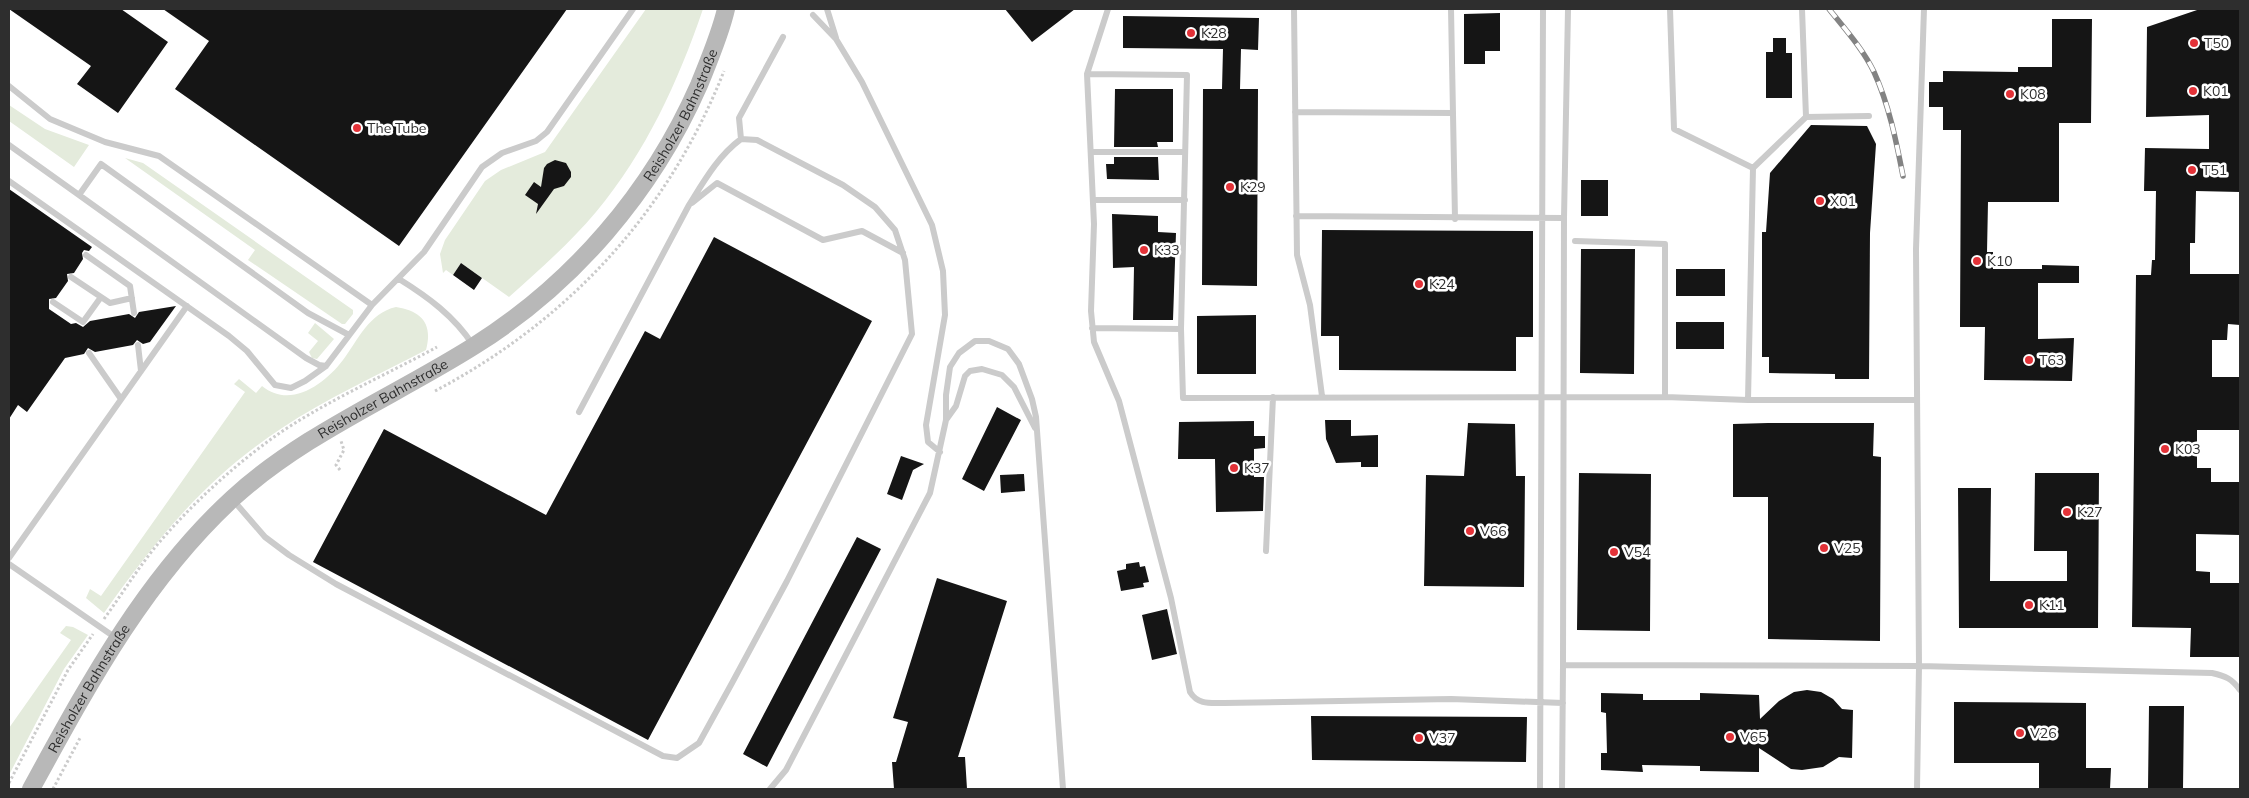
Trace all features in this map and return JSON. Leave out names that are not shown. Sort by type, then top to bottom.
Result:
[{"type":"main road","name":"Reisholzer Bahnstraße","points":[[31,789],[116,638],[163,573],[199,531],[232,498],[287,455],[474,346],[540,297],[570,270],[617,221],[647,180],[684,118],[710,59],[726,9]]},
{"type":"lane","points":[[9,181],[229,336],[247,352],[275,385],[291,388],[305,381],[326,366],[372,305],[424,252],[482,167],[502,152],[536,141],[547,132],[633,9]]},
{"type":"lane","points":[[827,9],[836,39]]},
{"type":"lane","points":[[1108,9],[1087,74],[1093,200],[1092,328],[1094,342],[1119,401],[1171,598],[1190,692],[1194,699],[1200,702],[1224,703],[1451,699],[1563,703]]},
{"type":"lane","points":[[1294,9],[1297,254],[1310,305],[1322,396]]},
{"type":"lane","points":[[1451,9],[1455,219]]},
{"type":"lane","points":[[1540,789],[1544,9]]},
{"type":"lane","points":[[1562,789],[1566,397],[1564,218],[1568,9]]},
{"type":"lane","points":[[1670,9],[1674,129],[1753,168]]},
{"type":"lane","points":[[1802,9],[1806,117]]},
{"type":"lane","points":[[1917,789],[1919,666],[1916,249],[1924,9]]},
{"type":"lane","points":[[813,15],[836,39],[862,82],[932,225],[943,271],[945,315],[926,425],[928,442],[940,452]]},
{"type":"lane","points":[[741,139],[739,118],[783,37]]},
{"type":"lane","points":[[1087,74],[1187,76],[1181,329],[1183,398],[1322,396],[1916,400]]},
{"type":"lane","points":[[9,86],[50,119],[105,142],[159,156],[372,305]]},
{"type":"lane","points":[[1295,112],[1453,113]]},
{"type":"lane","points":[[1748,400],[1753,168],[1806,117],[1869,116]]},
{"type":"lane","points":[[232,498],[266,537],[299,561],[336,584],[663,756],[677,758],[699,743],[788,581],[912,334],[905,260],[895,230],[875,207],[843,185],[757,140],[741,139],[728,148],[708,174],[689,205],[579,412]]},
{"type":"lane","points":[[9,145],[306,358],[319,365],[326,366]]},
{"type":"lane","points":[[1091,152],[1185,152]]},
{"type":"lane","points":[[79,195],[101,164],[308,313],[338,331],[349,335]]},
{"type":"lane","points":[[689,205],[717,183],[823,240],[862,231],[903,253]]},
{"type":"lane","points":[[1093,200],[1185,200]]},
{"type":"lane","points":[[1296,216],[1455,219],[1564,218]]},
{"type":"lane","points":[[1575,240],[1665,244],[1666,397]]},
{"type":"lane","points":[[86,255],[130,286],[134,313]]},
{"type":"lane","points":[[71,277],[110,303],[132,298]]},
{"type":"lane","points":[[399,279],[426,296],[458,322],[474,346]]},
{"type":"lane","points":[[53,302],[83,322],[101,297]]},
{"type":"lane","points":[[9,558],[186,306]]},
{"type":"lane","points":[[1092,328],[1181,329]]},
{"type":"lane","points":[[770,789],[786,770],[930,493],[946,420],[946,395],[950,366],[959,353],[975,341],[989,341],[1008,349],[1018,364],[1032,399],[1036,429],[1063,789]]},
{"type":"lane","points":[[138,344],[141,371]]},
{"type":"lane","points":[[90,353],[121,399]]},
{"type":"lane","points":[[946,420],[956,406],[965,376],[970,372],[982,369],[993,370],[1002,374],[1014,387],[1036,429]]},
{"type":"lane","points":[[1266,551],[1273,397]]},
{"type":"lane","points":[[9,564],[116,638]]},
{"type":"lane","points":[[1563,665],[1919,666],[2212,673],[2224,675],[2234,681],[2240,690]]},
{"type":"path","points":[[435,390],[471,371],[510,346],[542,322],[584,284],[638,225],[678,166]]},
{"type":"path","points":[[9,784],[68,670],[156,546],[184,514],[237,466],[275,437],[309,415],[440,345]]},
{"type":"path","points":[[334,444],[349,436]]},
{"type":"path","points":[[340,470],[336,465],[344,450],[341,440]]},
{"type":"path","points":[[53,789],[80,738]]},
{"type":"green space","points":[[646,9],[703,9],[683,63],[659,115],[645,141],[614,189],[576,235],[509,297],[461,263],[453,275],[446,270],[443,273],[440,254],[445,240],[485,181],[501,170],[545,152]]},
{"type":"green space","points":[[9,105],[45,129],[89,145],[74,167],[9,121]]},
{"type":"green space","points":[[125,158],[143,163],[353,310],[353,314],[345,324],[342,324],[248,260],[255,250]]},
{"type":"green space","points":[[396,307],[413,312],[423,320],[428,333],[426,350],[299,417],[229,468],[206,489],[163,535],[104,613],[86,598],[90,589],[101,596],[245,392],[234,384],[239,379],[256,393],[262,386],[273,393],[284,395],[306,391],[326,378],[335,369],[371,321],[378,315]]},
{"type":"green space","points":[[315,323],[334,339],[317,359],[312,358],[309,352],[318,341],[308,333]]},
{"type":"green space","points":[[66,626],[73,627],[88,635],[64,669],[9,775],[9,728],[71,640],[60,633]]},
{"type":"building","points":[[9,9],[121,9],[168,42],[118,113],[77,84],[91,66]]},
{"type":"building","name":"The Tube","points":[[163,9],[567,9],[399,246],[175,89],[209,41]]},
{"type":"building","points":[[1005,9],[1075,9],[1032,42]]},
{"type":"building","name":"K03","points":[[2200,9],[2240,9],[2240,192],[2196,191],[2195,243],[2190,243],[2190,274],[2240,274],[2240,325],[2228,324],[2227,340],[2212,340],[2212,377],[2240,377],[2240,430],[2197,430],[2197,468],[2211,468],[2211,482],[2240,482],[2240,535],[2196,534],[2196,571],[2210,572],[2210,583],[2240,583],[2240,657],[2190,657],[2191,628],[2132,627],[2136,275],[2151,275],[2152,260],[2155,260],[2156,191],[2144,191],[2145,148],[2209,149],[2209,115],[2146,117],[2147,27]]},
{"type":"building","points":[[1500,13],[1500,51],[1485,51],[1485,64],[1464,64],[1464,14]]},
{"type":"building","name":"K29","points":[[1123,16],[1259,18],[1258,50],[1241,49],[1240,89],[1258,89],[1257,286],[1202,285],[1203,89],[1222,89],[1223,49],[1123,48]]},
{"type":"building","points":[[2052,19],[2092,19],[2091,123],[2059,123],[2059,202],[1988,202],[1987,252],[1993,252],[1993,269],[2042,269],[2042,265],[2079,266],[2079,283],[2038,283],[2038,339],[2074,338],[2072,381],[1984,380],[1985,327],[1960,327],[1961,130],[1943,130],[1943,107],[1929,107],[1929,82],[1943,82],[1943,71],[2018,72],[2018,67],[2052,67]]},
{"type":"building","points":[[1773,38],[1786,38],[1786,53],[1792,53],[1792,98],[1766,98],[1766,52],[1773,52]]},
{"type":"building","points":[[1115,89],[1173,89],[1173,142],[1157,142],[1158,147],[1114,147]]},
{"type":"building","points":[[1811,125],[1867,126],[1876,144],[1870,233],[1869,379],[1835,379],[1835,374],[1769,373],[1769,357],[1762,357],[1762,232],[1766,232],[1770,173]]},
{"type":"building","points":[[1114,157],[1158,157],[1159,180],[1107,179],[1106,164],[1114,164]]},
{"type":"building","points":[[555,160],[566,163],[571,172],[571,177],[564,186],[554,189],[536,214],[538,204],[525,195],[534,182],[541,187],[544,168]]},
{"type":"building","points":[[1581,180],[1608,180],[1608,216],[1581,216]]},
{"type":"building","points":[[9,189],[92,247],[89,251],[84,250],[82,253],[83,259],[74,273],[67,274],[68,281],[56,298],[49,299],[49,309],[71,324],[76,323],[83,327],[90,321],[129,314],[135,318],[139,312],[176,306],[150,342],[143,344],[137,340],[133,345],[95,352],[88,348],[84,354],[65,358],[27,412],[18,405],[9,419]]},
{"type":"building","name":"K33","points":[[1112,214],[1158,216],[1158,232],[1176,233],[1173,320],[1133,320],[1134,267],[1113,268]]},
{"type":"building","name":"K24","points":[[1322,230],[1533,231],[1533,337],[1516,337],[1516,371],[1339,370],[1339,336],[1321,336]]},
{"type":"building","points":[[714,237],[872,321],[648,740],[313,562],[384,429],[546,515],[645,331],[660,339]]},
{"type":"building","points":[[1581,249],[1635,249],[1634,374],[1580,373]]},
{"type":"building","points":[[461,263],[482,278],[474,290],[453,275]]},
{"type":"building","points":[[1676,269],[1725,269],[1725,296],[1676,296]]},
{"type":"building","points":[[1256,315],[1256,374],[1197,374],[1197,316]]},
{"type":"building","points":[[1676,322],[1724,322],[1724,349],[1676,349]]},
{"type":"building","points":[[997,407],[1021,420],[984,491],[962,479]]},
{"type":"building","points":[[1325,420],[1351,420],[1351,436],[1378,435],[1378,467],[1361,467],[1361,462],[1336,463],[1326,439]]},
{"type":"building","name":"K37","points":[[1254,421],[1254,436],[1265,436],[1265,448],[1254,449],[1254,477],[1264,477],[1263,511],[1216,512],[1215,459],[1178,459],[1179,422]]},
{"type":"building","name":"V66","points":[[1468,423],[1515,424],[1516,476],[1525,476],[1524,587],[1424,586],[1426,475],[1464,476]]},
{"type":"building","name":"V25","points":[[1874,423],[1873,456],[1881,457],[1880,641],[1768,639],[1768,497],[1733,497],[1733,424]]},
{"type":"building","points":[[901,456],[924,464],[913,470],[902,500],[887,494]]},
{"type":"building","name":"V54","points":[[1579,473],[1651,474],[1650,631],[1577,630]]},
{"type":"building","points":[[2035,473],[2099,473],[2098,628],[1959,628],[1958,488],[1991,488],[1990,581],[2067,581],[2067,551],[2034,551]]},
{"type":"building","points":[[1024,474],[1025,491],[1001,493],[1000,475]]},
{"type":"building","points":[[857,537],[881,549],[767,767],[743,754]]},
{"type":"building","points":[[1139,562],[1140,567],[1145,566],[1149,582],[1143,583],[1144,587],[1121,591],[1117,571],[1126,569],[1126,564]]},
{"type":"building","points":[[937,578],[1007,601],[958,757],[965,757],[967,789],[894,789],[892,762],[896,762],[908,722],[893,718]]},
{"type":"building","points":[[1167,609],[1177,654],[1152,660],[1142,615]]},
{"type":"building","name":"V65","points":[[1807,690],[1821,692],[1833,699],[1842,709],[1853,710],[1852,758],[1839,757],[1823,767],[1802,770],[1791,769],[1759,748],[1759,772],[1700,771],[1700,766],[1642,765],[1643,772],[1601,770],[1601,753],[1607,753],[1606,713],[1601,712],[1601,693],[1643,694],[1643,700],[1700,700],[1700,693],[1759,695],[1760,719],[1779,701],[1794,692]]},
{"type":"building","name":"V26","points":[[1954,702],[2086,703],[2086,768],[2111,768],[2110,789],[2039,789],[2039,763],[1954,763]]},
{"type":"building","points":[[2149,706],[2184,706],[2183,789],[2148,789]]},
{"type":"building","name":"V37","points":[[1311,716],[1527,717],[1526,762],[1312,760]]},
{"type":"railway","points":[[1829,9],[1859,47],[1874,72],[1888,110],[1903,176]]},
{"type":"place","name":"K28","points":[[1191,33]]},
{"type":"place","name":"T50","points":[[2194,43]]},
{"type":"place","name":"K01","points":[[2193,91]]},
{"type":"place","name":"K08","points":[[2010,94]]},
{"type":"place","name":"The Tube","points":[[357,128]]},
{"type":"place","name":"T51","points":[[2192,170]]},
{"type":"place","name":"K29","points":[[1230,187]]},
{"type":"place","name":"X01","points":[[1820,201]]},
{"type":"place","name":"K33","points":[[1144,250]]},
{"type":"place","name":"K10","points":[[1977,261]]},
{"type":"place","name":"K24","points":[[1419,284]]},
{"type":"place","name":"T63","points":[[2029,360]]},
{"type":"place","name":"K03","points":[[2165,449]]},
{"type":"place","name":"K37","points":[[1234,468]]},
{"type":"place","name":"K27","points":[[2067,512]]},
{"type":"place","name":"V66","points":[[1470,531]]},
{"type":"place","name":"V25","points":[[1824,548]]},
{"type":"place","name":"V54","points":[[1614,552]]},
{"type":"place","name":"K11","points":[[2029,605]]},
{"type":"place","name":"V26","points":[[2020,733]]},
{"type":"place","name":"V65","points":[[1730,737]]},
{"type":"place","name":"V37","points":[[1419,738]]}]
